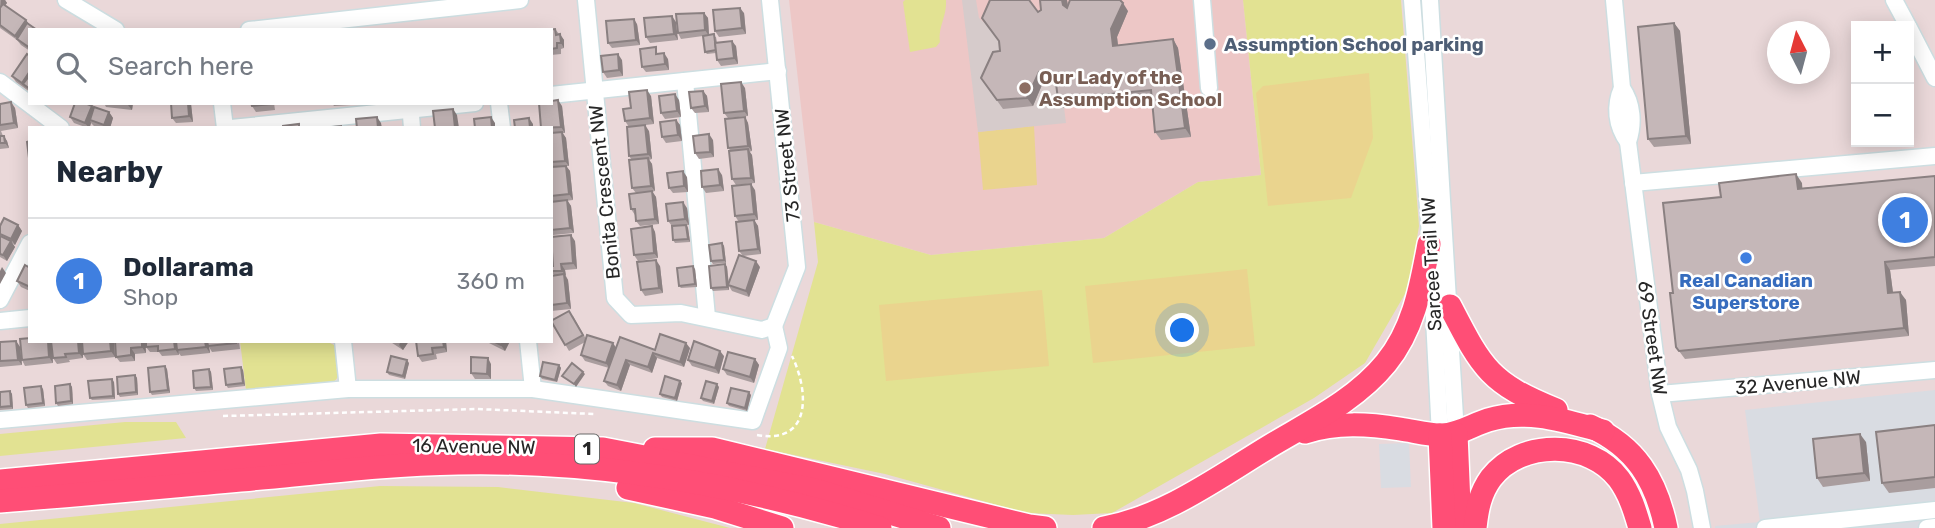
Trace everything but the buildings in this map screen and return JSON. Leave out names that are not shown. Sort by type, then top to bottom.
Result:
[{"type":"highway","points":[[1104,528],[1162,509],[1185,498],[1348,399],[1385,364],[1399,342],[1420,293],[1429,244]]},
{"type":"highway","points":[[1450,306],[1476,355],[1493,376],[1536,402],[1603,431],[1624,445],[1641,464],[1654,491],[1666,528]]},
{"type":"highway","points":[[1233,468],[1291,437],[1329,426],[1366,425],[1448,434],[1486,420],[1534,415],[1603,431]]},
{"type":"highway","name":"Sarcee Trail NW","points":[[1444,528],[1448,434]]},
{"type":"highway","name":"Sarcee Trail NW","points":[[1448,434],[1460,528]]},
{"type":"highway","name":"16 Avenue NW","points":[[0,481],[381,445],[603,449],[814,490],[939,528]]},
{"type":"highway","points":[[603,449],[712,449],[1045,528]]},
{"type":"highway","points":[[1475,528],[1482,492],[1501,467],[1517,457],[1548,450],[1583,453],[1607,467],[1627,491],[1640,528]]},
{"type":"highway","name":"16 Avenue NW","points":[[0,501],[457,463],[528,465],[601,470],[742,492],[880,528]]},
{"type":"highway","points":[[321,473],[457,470],[562,478],[668,496],[782,528]]},
{"type":"street","points":[[66,0],[113,28]]},
{"type":"street","points":[[267,28],[520,0]]},
{"type":"street","name":"Bonita Crescent NW","points":[[586,0],[615,298],[631,315],[681,313],[762,331],[774,326]]},
{"type":"street","name":"73 Street NW","points":[[770,0],[797,267],[774,326]]},
{"type":"street","points":[[1202,0],[1209,88]]},
{"type":"street","name":"Sarcee Trail NW","points":[[1412,0],[1429,244],[1448,434]]},
{"type":"street","name":"Sarcee Trail NW","points":[[1430,0],[1450,306],[1448,434]]},
{"type":"street","name":"69 Street NW","points":[[1614,0],[1622,88],[1629,99],[1633,183],[1660,394],[1668,427],[1692,480],[1702,528]]},
{"type":"street","points":[[1894,0],[1905,21]]},
{"type":"street","points":[[400,13],[402,28]]},
{"type":"street","points":[[1914,38],[1935,78]]},
{"type":"street","points":[[553,95],[778,71]]},
{"type":"street","points":[[685,81],[707,317]]},
{"type":"street","points":[[0,82],[28,103]]},
{"type":"street","points":[[30,105],[58,126]]},
{"type":"street","points":[[222,105],[225,126]]},
{"type":"street","points":[[267,126],[321,123],[410,107],[442,105]]},
{"type":"street","points":[[499,105],[502,126]]},
{"type":"street","points":[[410,107],[412,126]]},
{"type":"street","points":[[1633,183],[1935,156]]},
{"type":"street","points":[[0,300],[28,247]]},
{"type":"street","points":[[0,321],[28,318]]},
{"type":"street","points":[[0,420],[348,389],[533,389],[753,421],[779,348],[774,326]]},
{"type":"street","points":[[343,343],[348,389]]},
{"type":"street","points":[[528,343],[533,389]]},
{"type":"street","name":"32 Avenue NW","points":[[1660,394],[1935,370]]},
{"type":"street","points":[[1765,528],[1935,510]]},
{"type":"street","points":[[1927,528],[1935,527]]},
{"type":"path","points":[[751,434],[778,437],[791,431],[798,423],[802,400],[799,372],[788,349]]},
{"type":"path","points":[[223,416],[477,410],[601,414]]},
{"type":"shaded area","name":"Our Lady of the Assumption School","points":[[789,0],[1243,0],[1261,175],[1198,182],[1104,238],[931,255],[814,222]]},
{"type":"shaded area","points":[[946,0],[940,42],[936,47],[910,52],[903,2]]},
{"type":"shaded area","points":[[962,0],[976,0],[979,18],[1044,80],[1061,84],[1066,123],[978,132]]},
{"type":"shaded area","points":[[1243,0],[1401,0],[1419,226],[1409,287],[1365,363],[1314,398],[1112,513],[1026,513],[885,474],[765,449],[818,262],[814,222],[931,255],[1104,238],[1198,182],[1261,175]]},
{"type":"shaded area","points":[[1369,73],[1373,138],[1351,198],[1268,206],[1256,93],[1263,86]]},
{"type":"shaded area","points":[[1034,126],[1037,185],[983,190],[978,132]]},
{"type":"shaded area","points":[[1247,269],[1255,346],[1093,363],[1085,286]]},
{"type":"shaded area","points":[[1042,290],[1049,366],[886,381],[879,305]]},
{"type":"shaded area","points":[[240,343],[330,343],[338,347],[340,367],[336,380],[332,383],[246,390]]},
{"type":"shaded area","points":[[1935,390],[1935,528],[1715,528],[1760,522],[1745,410]]},
{"type":"shaded area","points":[[125,422],[176,422],[186,438],[0,456],[0,434]]},
{"type":"shaded area","points":[[1409,443],[1411,487],[1381,488],[1379,444]]},
{"type":"shaded area","points":[[380,486],[498,487],[634,503],[730,528],[0,528],[0,524]]},
{"type":"place","name":"Assumption School parking","points":[[1210,44]]},
{"type":"place","name":"Our Lady of the Assumption School","points":[[1025,88]]},
{"type":"place","name":"Dollarama","points":[[1905,220]]},
{"type":"place","name":"Real Canadian Superstore","points":[[1746,258]]}]
